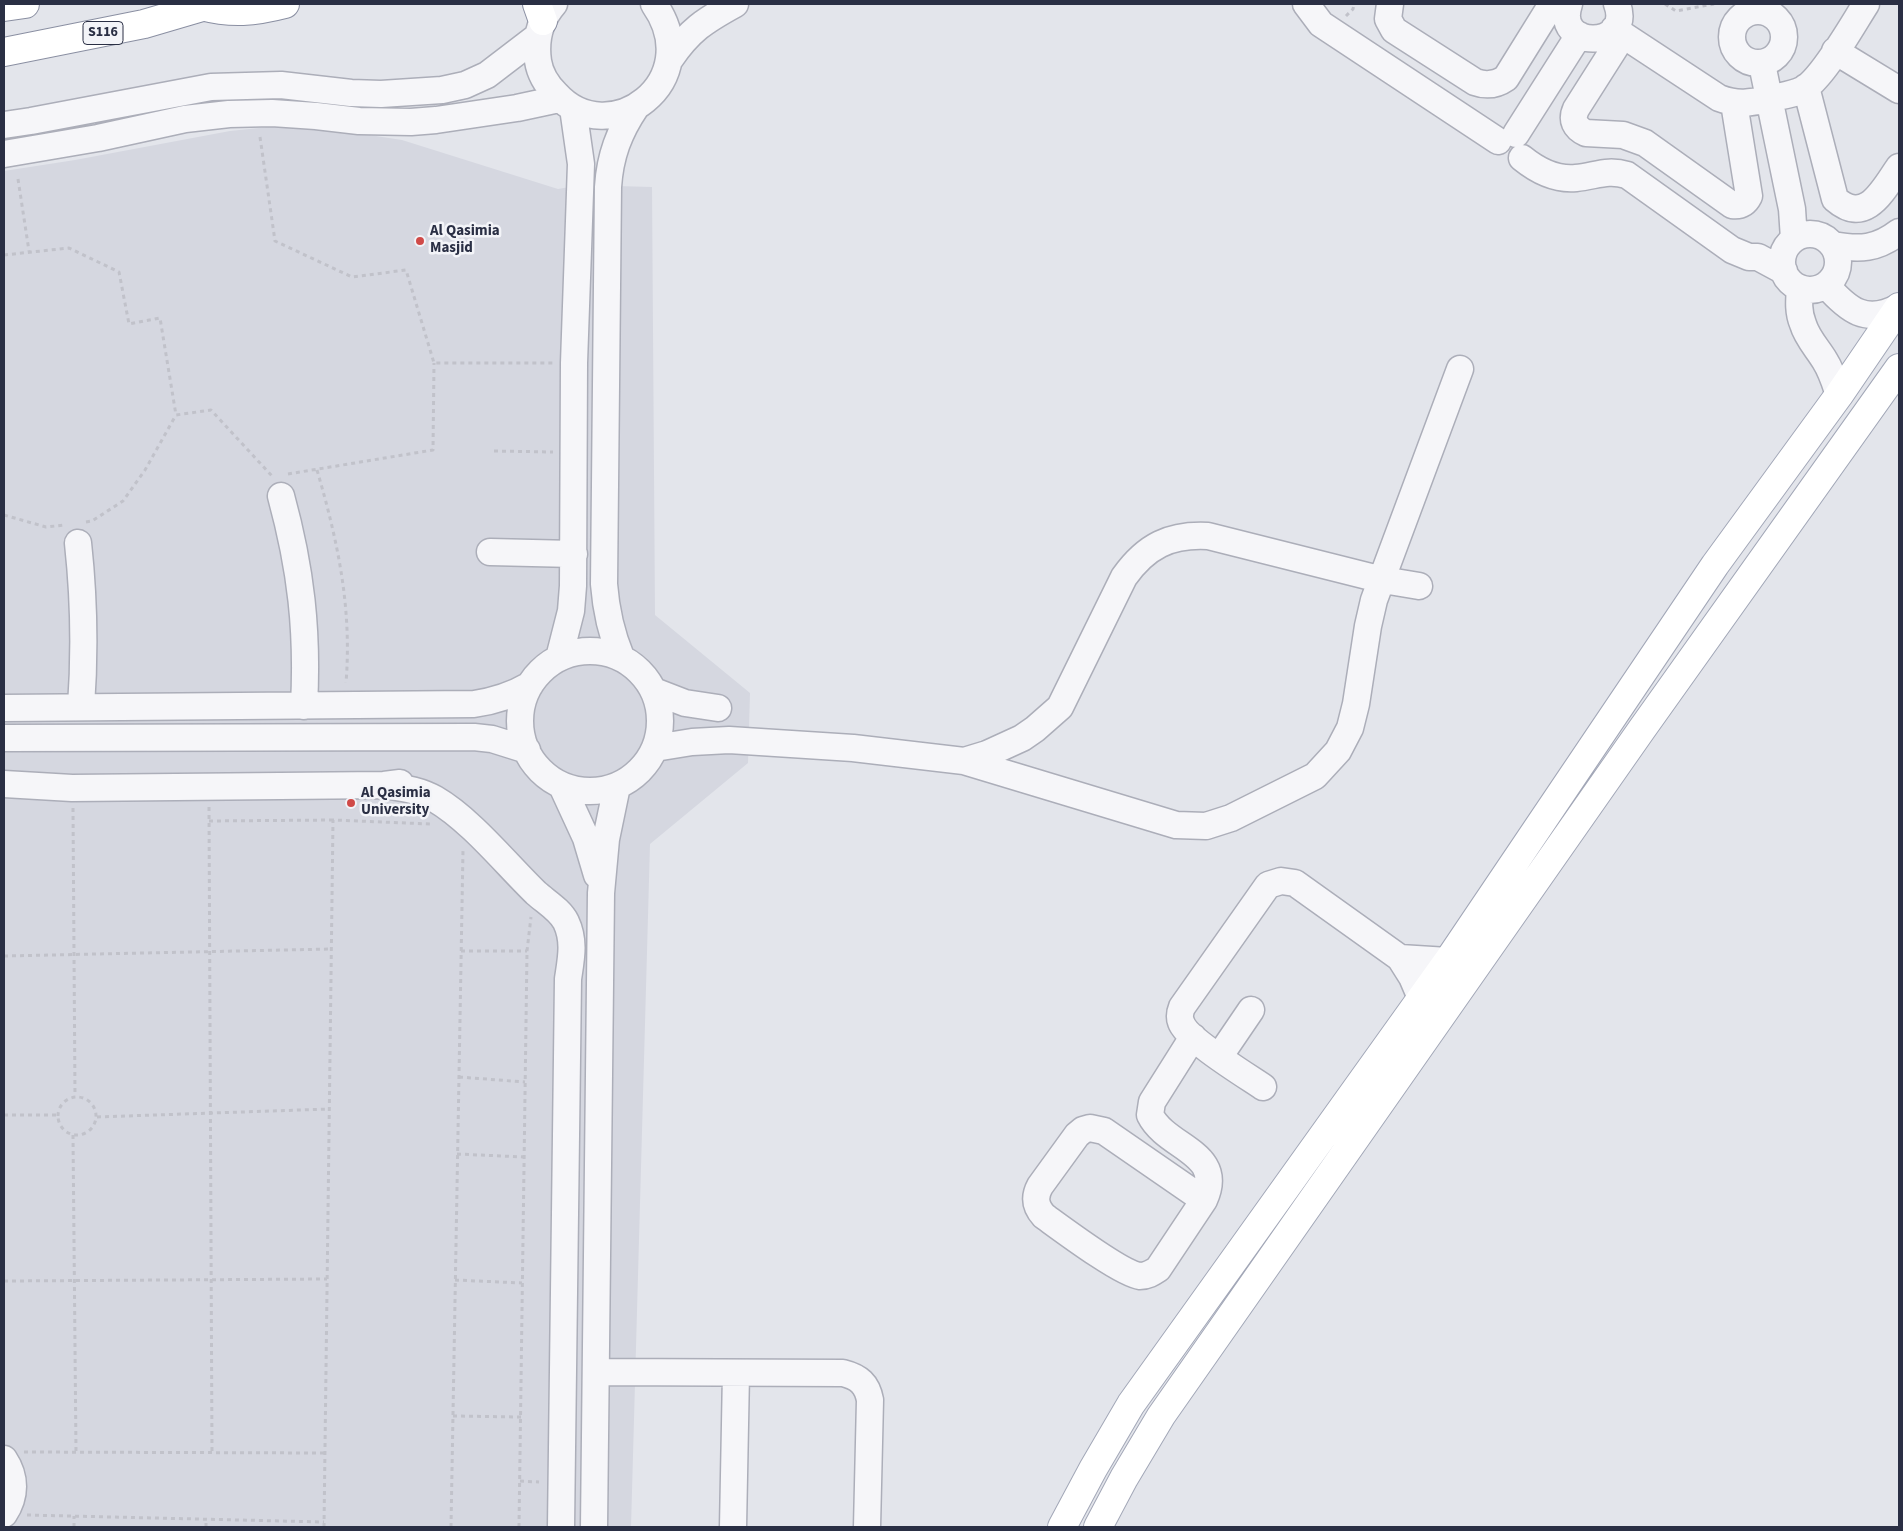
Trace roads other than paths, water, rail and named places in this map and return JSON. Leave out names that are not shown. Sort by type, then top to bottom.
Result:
[{"type":"main road","points":[[4,7],[25,4]]},
{"type":"main road","points":[[206,5],[217,10],[245,12],[285,4]]},
{"type":"main road","name":"S116","points":[[4,52],[144,24],[206,5]]},
{"type":"main road","points":[[1062,1527],[1131,1404],[1448,961],[1715,565],[1839,394],[1899,307]]},
{"type":"main road","points":[[1098,1527],[1124,1478],[1161,1416],[1642,729],[1899,368]]},
{"type":"street","points":[[654,4],[662,15],[668,29],[670,59]]},
{"type":"street","points":[[543,16],[537,50],[539,63],[547,82],[566,103],[588,114],[604,115],[621,113],[636,107],[648,98],[658,87],[670,59],[690,32],[703,21],[734,4]]},
{"type":"street","points":[[1306,4],[1321,24],[1512,145],[1534,168],[1562,178],[1576,178],[1608,172],[1627,175],[1732,250],[1749,257],[1809,260],[1879,244],[1899,232]]},
{"type":"street","points":[[1390,4],[1388,19],[1394,30],[1475,82],[1487,85],[1506,78],[1559,7],[1579,36],[1594,40],[1618,32],[1719,98],[1734,103],[1748,103],[1800,91],[1806,87],[1817,78],[1866,4]]},
{"type":"street","points":[[1617,4],[1619,14],[1618,32],[1576,109],[1574,121],[1576,127],[1586,133],[1623,135],[1645,142],[1732,205],[1737,206],[1747,201],[1749,196],[1734,103]]},
{"type":"street","points":[[4,125],[210,87],[281,85],[381,94],[442,90],[465,85],[487,75],[543,16]]},
{"type":"street","points":[[1512,145],[1579,36]]},
{"type":"street","points":[[1835,51],[1899,90]]},
{"type":"street","points":[[1762,64],[1792,209],[1809,260],[1840,301],[1856,312],[1876,315],[1884,314],[1899,307]]},
{"type":"street","points":[[1806,87],[1835,198],[1841,204],[1857,209],[1872,204],[1899,167]]},
{"type":"street","points":[[4,154],[98,138],[185,119],[229,114],[272,113],[359,121],[411,122],[566,103]]},
{"type":"street","points":[[559,658],[571,610],[574,554],[574,363],[581,164],[566,103]]},
{"type":"street","points":[[620,657],[606,609],[604,584],[608,187],[616,145],[626,121],[636,107]]},
{"type":"street","points":[[1809,260],[1800,313],[1807,335],[1826,363],[1834,378],[1839,394]]},
{"type":"street","points":[[655,748],[711,740],[730,740],[853,748],[964,761],[1176,825],[1206,826],[1231,818],[1314,776],[1338,751],[1350,728],[1374,600],[1460,369]]},
{"type":"street","points":[[281,496],[291,530],[303,600],[306,652],[304,706]]},
{"type":"street","points":[[78,530],[84,641],[80,707]]},
{"type":"street","points":[[964,761],[988,754],[1022,738],[1036,729],[1060,707],[1124,577],[1144,554],[1167,540],[1180,536],[1208,536],[1383,580],[1419,586]]},
{"type":"street","points":[[490,552],[574,554]]},
{"type":"street","points":[[606,652],[620,657],[640,671],[654,692],[660,720],[655,748],[649,760],[640,771],[617,786],[599,791],[580,791],[562,786],[541,771],[527,750],[522,737],[521,711],[530,686],[538,675],[559,658],[574,653],[606,652]]},
{"type":"street","points":[[4,708],[474,704],[494,702],[530,686]]},
{"type":"street","points":[[654,692],[686,703],[718,708]]},
{"type":"street","points":[[4,738],[474,737],[492,739],[527,750]]},
{"type":"street","points":[[4,784],[15,783],[72,788],[384,785],[422,781],[439,788],[451,798],[472,828],[531,901],[559,930],[568,979],[560,1527]]},
{"type":"street","points":[[562,786],[586,838],[601,893]]},
{"type":"street","points":[[594,1527],[601,893],[606,839],[617,786]]},
{"type":"street","points":[[4,798],[72,788]]},
{"type":"street","points":[[1263,1087],[1193,1037],[1181,1023],[1180,1015],[1182,1007],[1263,890],[1275,882],[1288,881],[1294,883],[1400,958],[1412,977],[1421,998]]},
{"type":"street","points":[[1400,958],[1448,961]]},
{"type":"street","points":[[1220,1057],[1251,1010]]},
{"type":"street","points":[[1193,1037],[1152,1102],[1150,1115],[1159,1127],[1207,1167],[1210,1178],[1209,1188],[1204,1200],[1158,1269],[1142,1276],[1123,1270],[1044,1216],[1038,1210],[1036,1202],[1036,1193],[1040,1186],[1077,1134],[1090,1128],[1104,1131],[1204,1200]]},
{"type":"street","points":[[596,1372],[844,1373],[858,1378],[864,1384],[870,1400],[867,1527]]},
{"type":"street","points":[[733,1527],[736,1373]]},
{"type":"street","points":[[13,1455],[10,1470],[14,1482],[10,1505],[13,1514]]},
{"type":"place","name":"Al Qasimia Masjid","points":[[420,241]]},
{"type":"place","name":"Al Qasimia University","points":[[351,803]]}]
